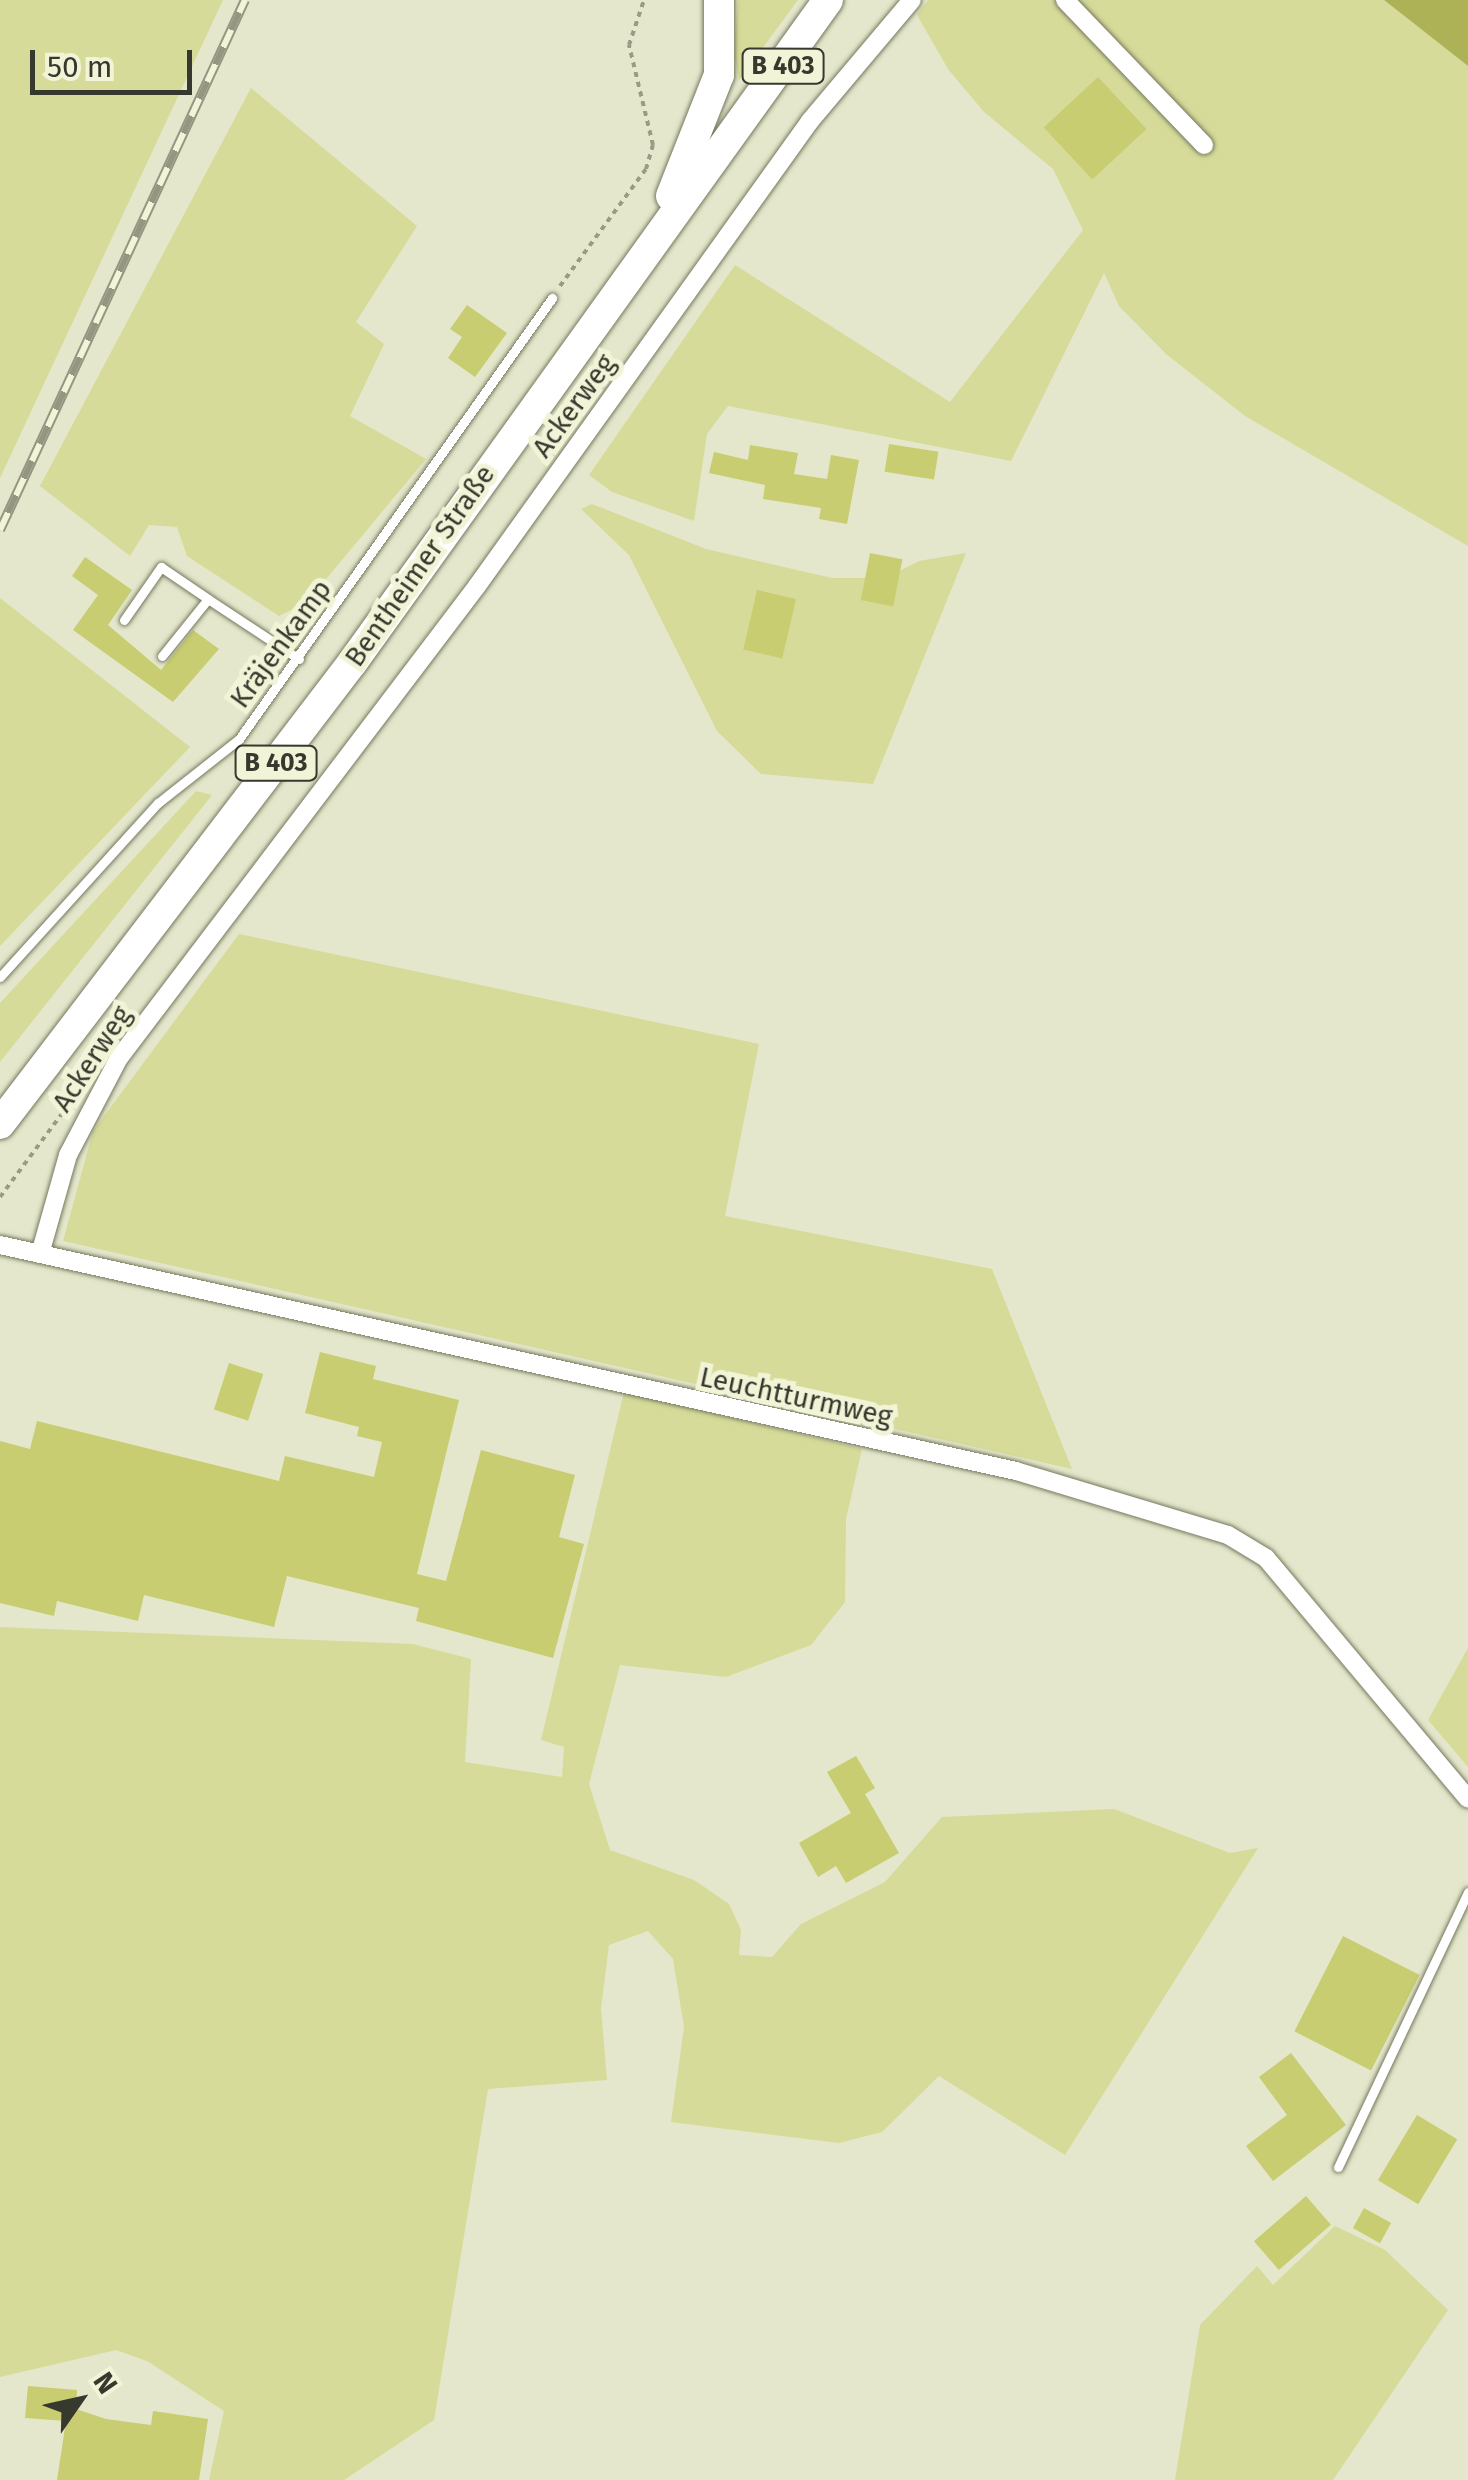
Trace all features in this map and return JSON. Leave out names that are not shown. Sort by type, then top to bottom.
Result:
[{"type":"main road","points":[[612,298],[708,119],[719,76],[719,0]]},
{"type":"main road","name":"Bentheimer Straße","points":[[0,1124],[352,663],[612,298],[739,134],[828,0]]},
{"type":"main road","points":[[739,134],[851,0]]},
{"type":"street","name":"Ackerweg","points":[[40,1254],[68,1154],[120,1058],[477,586],[810,120],[912,0]]},
{"type":"street","points":[[1065,0],[1204,145]]},
{"type":"street","name":"Leuchtturmweg","points":[[0,1245],[1016,1471],[1228,1535],[1266,1558],[1468,1799]]},
{"type":"lane","name":"Kräjenkamp","points":[[0,977],[158,804],[239,739],[552,298]]},
{"type":"lane","points":[[124,620],[161,567],[299,659]]},
{"type":"lane","points":[[162,656],[208,599]]},
{"type":"lane","points":[[1338,2167],[1468,1892]]},
{"type":"path","points":[[552,298],[646,169],[653,145],[629,44],[644,0]]},
{"type":"shaded area","points":[[0,0],[223,0],[0,478]]},
{"type":"shaded area","points":[[738,0],[798,0],[739,80],[734,54]]},
{"type":"shaded area","points":[[928,0],[1384,0],[1468,66],[1468,546],[1245,416],[1166,354],[1119,306],[1104,273],[1011,461],[728,406],[707,434],[694,521],[612,492],[589,475],[735,265],[950,402],[1083,230],[1053,169],[984,112],[948,69],[917,15]]},
{"type":"shaded area","points":[[1384,0],[1468,0],[1468,66]]},
{"type":"shaded area","points":[[251,88],[417,226],[356,322],[384,344],[350,416],[426,459],[307,602],[279,616],[187,556],[177,527],[149,525],[130,556],[40,486]]},
{"type":"shaded area","points":[[592,504],[706,549],[832,578],[886,578],[919,561],[966,553],[873,784],[761,774],[717,731],[629,555],[581,509]]},
{"type":"shaded area","points":[[0,598],[190,747],[0,946]]},
{"type":"shaded area","points":[[196,791],[212,795],[0,1062],[0,1003]]},
{"type":"shaded area","points":[[239,934],[759,1044],[725,1216],[992,1269],[1072,1469],[63,1241],[93,1131]]},
{"type":"shaded area","points":[[624,1392],[862,1449],[846,1519],[845,1602],[811,1645],[726,1677],[620,1665],[589,1784],[610,1850],[694,1880],[729,1904],[741,1930],[739,1955],[772,1957],[801,1924],[885,1882],[942,1817],[1114,1809],[1230,1853],[1258,1848],[1065,2155],[939,2076],[882,2132],[839,2143],[671,2122],[684,2027],[673,1959],[648,1931],[609,1945],[601,2008],[607,2080],[488,2089],[434,2420],[344,2480],[209,2480],[224,2411],[147,2361],[116,2350],[0,2377],[0,1627],[413,1644],[471,1659],[465,1762],[562,1777],[564,1747],[541,1740]]},
{"type":"shaded area","points":[[1468,1648],[1468,1767],[1428,1720]]},
{"type":"shaded area","points":[[1335,2226],[1385,2250],[1448,2310],[1333,2480],[1175,2480],[1200,2325],[1257,2266],[1273,2285]]},
{"type":"building","points":[[1098,77],[1146,129],[1092,179],[1044,127]]},
{"type":"building","points":[[467,305],[507,333],[475,377],[448,358],[462,337],[450,329]]},
{"type":"building","points":[[889,444],[938,452],[934,479],[885,472]]},
{"type":"building","points":[[750,445],[798,453],[794,474],[827,479],[831,455],[859,460],[847,524],[819,519],[821,508],[763,499],[765,485],[709,473],[714,452],[748,460]]},
{"type":"building","points":[[870,553],[902,559],[893,606],[861,600]]},
{"type":"building","points":[[85,557],[132,590],[108,625],[161,670],[193,630],[219,649],[173,702],[73,630],[98,595],[72,576]]},
{"type":"building","points":[[757,590],[796,599],[782,658],[743,649]]},
{"type":"building","points":[[320,1352],[376,1366],[373,1379],[459,1400],[417,1574],[446,1581],[481,1450],[575,1475],[559,1537],[584,1544],[553,1658],[416,1621],[419,1608],[287,1576],[274,1627],[144,1595],[138,1621],[57,1601],[54,1616],[0,1603],[0,1441],[30,1449],[37,1421],[279,1481],[285,1456],[374,1477],[382,1442],[357,1436],[359,1427],[305,1413]]},
{"type":"building","points":[[229,1363],[263,1374],[248,1421],[214,1410]]},
{"type":"building","points":[[856,1756],[875,1788],[865,1794],[899,1853],[846,1883],[836,1866],[818,1877],[799,1843],[851,1813],[827,1772]]},
{"type":"building","points":[[1343,1936],[1420,1975],[1371,2070],[1294,2031]]},
{"type":"building","points":[[1291,2053],[1346,2125],[1273,2181],[1246,2146],[1287,2115],[1259,2077]]},
{"type":"building","points":[[1417,2115],[1457,2139],[1418,2204],[1378,2180]]},
{"type":"building","points":[[1306,2196],[1331,2225],[1279,2270],[1254,2241]]},
{"type":"building","points":[[1364,2208],[1391,2223],[1380,2243],[1353,2228]]},
{"type":"building","points":[[28,2386],[77,2390],[76,2409],[106,2419],[151,2425],[153,2411],[208,2419],[199,2480],[57,2480],[66,2421],[25,2418]]},
{"type":"railway","points":[[0,530],[245,0]]}]
